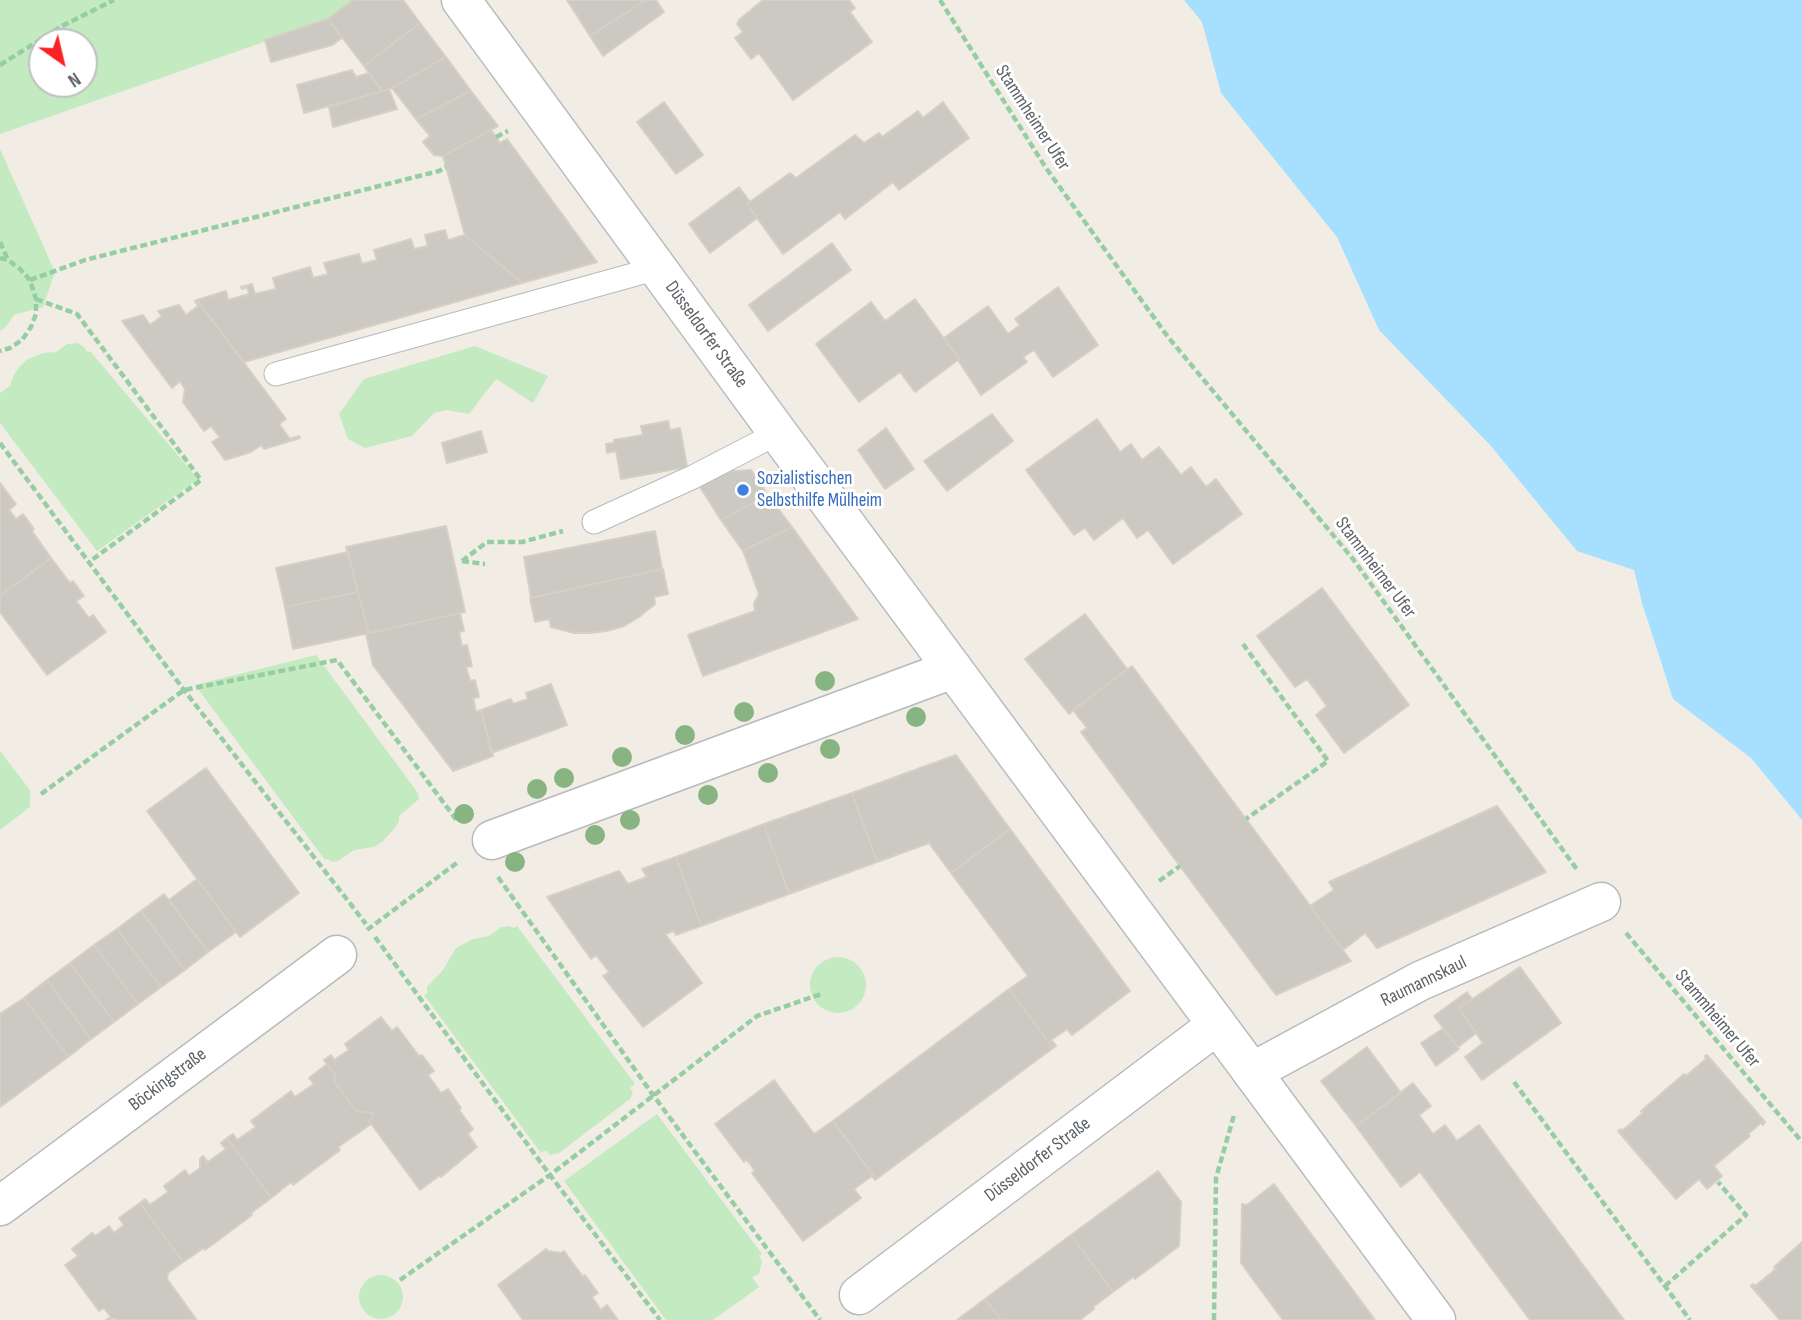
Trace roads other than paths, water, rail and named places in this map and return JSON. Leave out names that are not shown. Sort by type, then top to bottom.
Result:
[{"type":"street","name":"Düsseldorfer Straße","points":[[461,0],[778,433],[1436,1320]]},
{"type":"street","points":[[485,844],[953,669]]},
{"type":"street","name":"Raumannskaul","points":[[1252,1072],[1420,981],[1601,902]]},
{"type":"street","name":"Böckingstraße","points":[[0,1206],[337,955]]},
{"type":"street","name":"Düsseldorfer Straße","points":[[859,1295],[1217,1025]]},
{"type":"lane","points":[[276,374],[657,268]]},
{"type":"lane","points":[[594,522],[693,477],[778,433]]},
{"type":"water","points":[[1184,0],[1802,0],[1802,820],[1751,758],[1673,699],[1634,570],[1577,551],[1490,445],[1379,330],[1337,237],[1221,93],[1202,22]]},
{"type":"place","name":"Sozialistischen Selbsthilfe Mülheim","points":[[743,490]]}]
